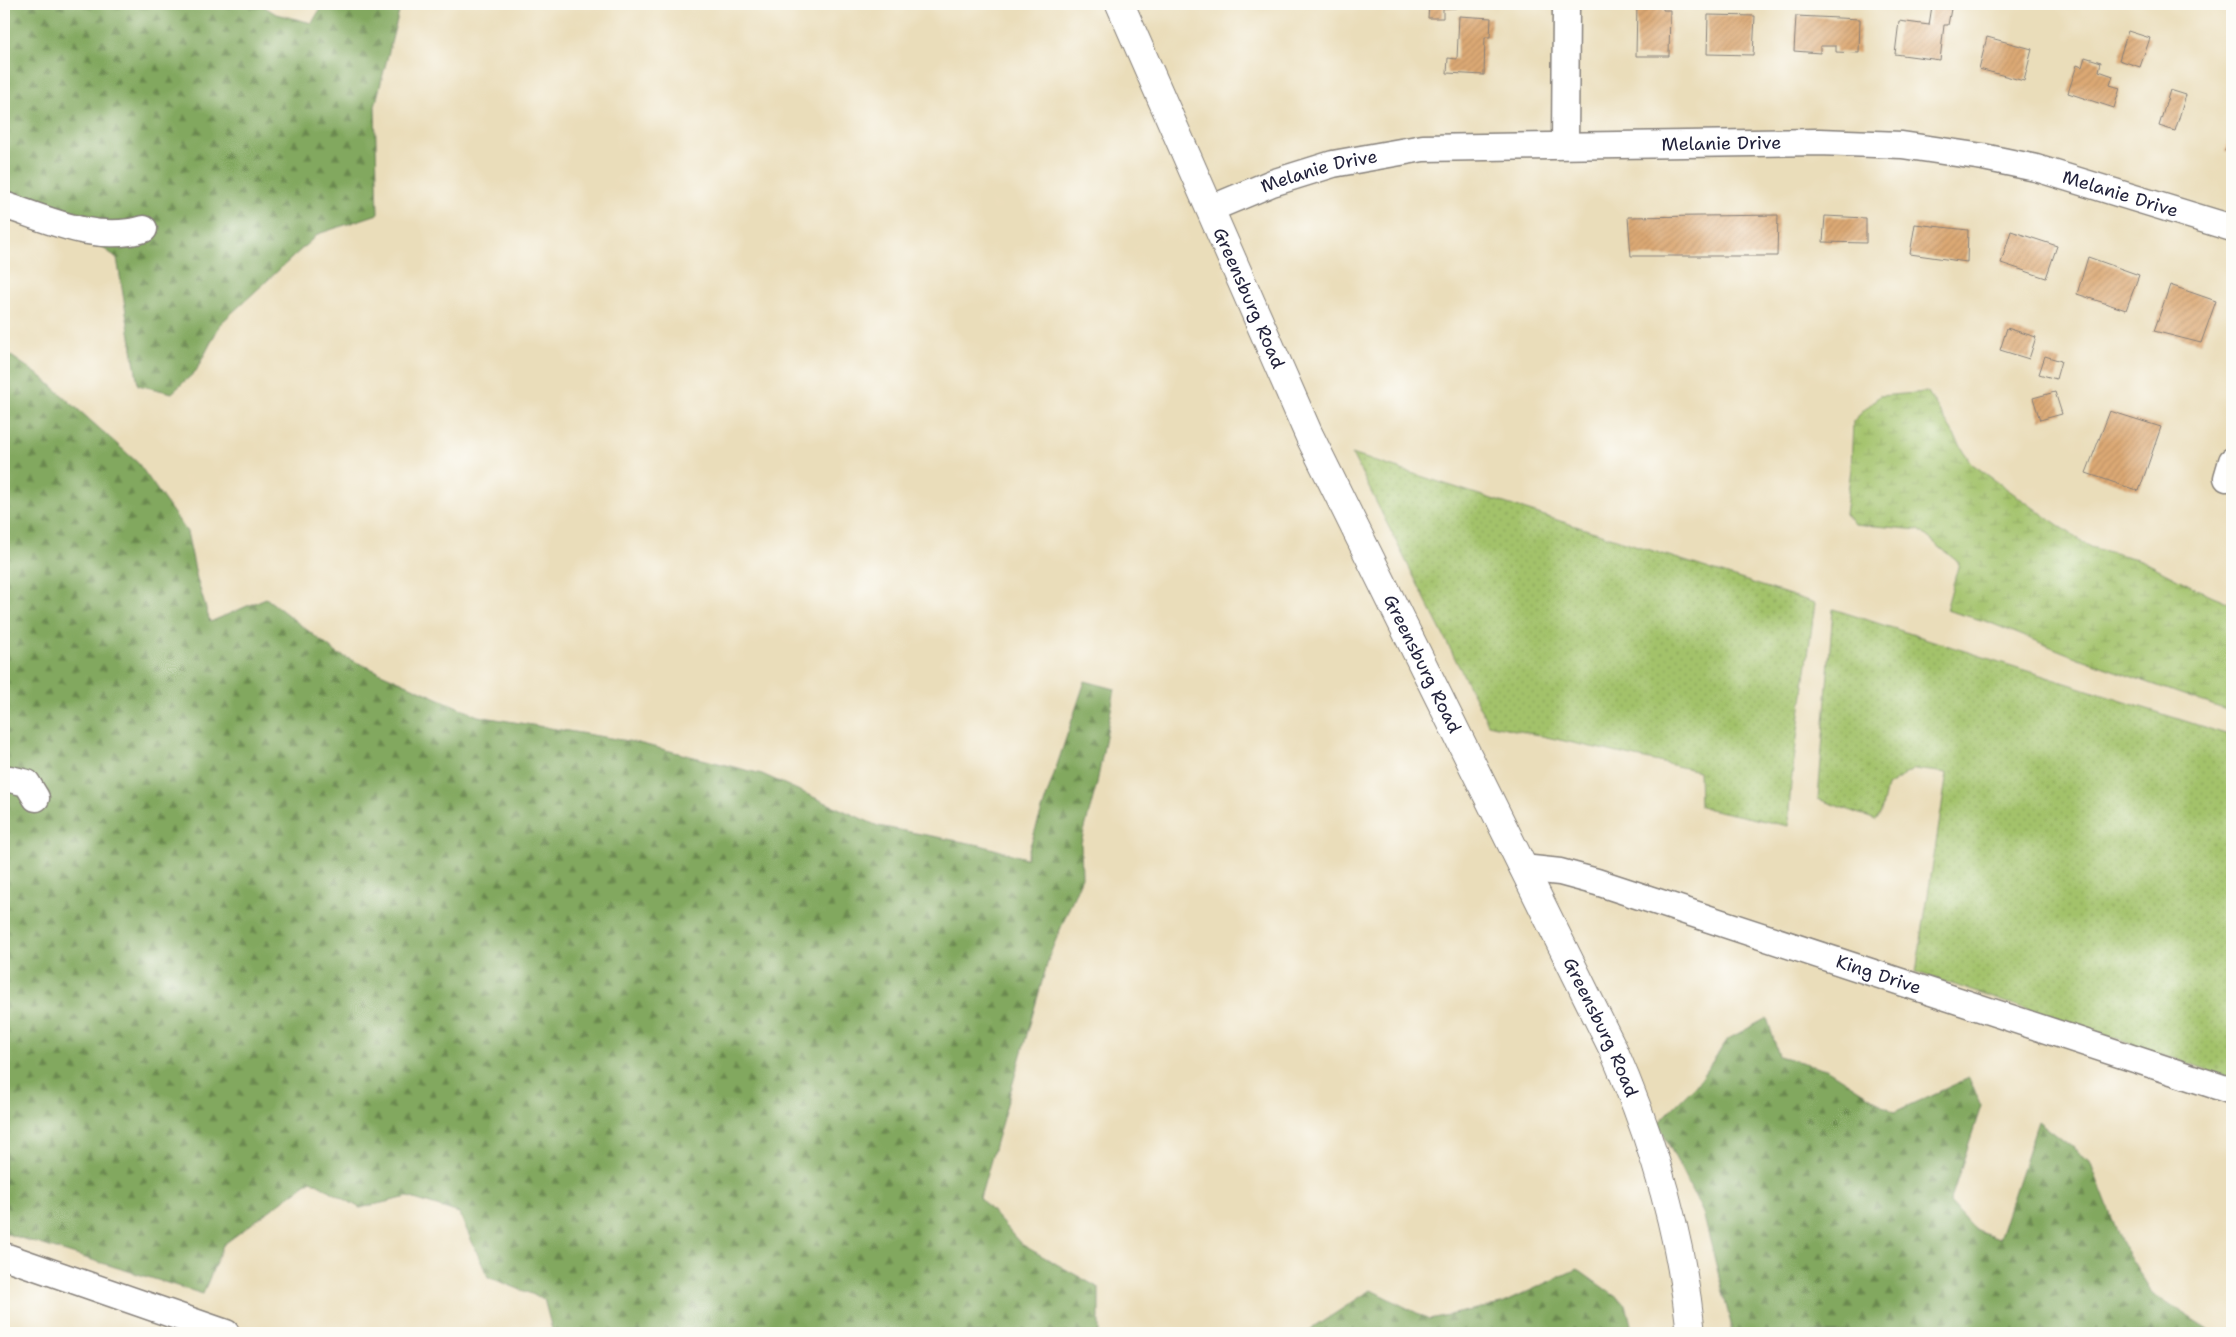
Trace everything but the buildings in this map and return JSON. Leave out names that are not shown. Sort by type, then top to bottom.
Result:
[{"type":"main road","name":"Greensburg Road","points":[[1120,4],[1309,435],[1613,1049],[1652,1145],[1666,1191],[1680,1252],[1691,1333]]},
{"type":"street","points":[[1565,144],[1566,4]]},
{"type":"street","name":"Melanie Drive","points":[[1210,209],[1272,183],[1334,164],[1379,154],[1423,148],[1565,144],[1819,142],[1902,145],[1983,157],[2036,168],[2232,228]]},
{"type":"street","points":[[4,205],[89,233],[111,235],[144,229]]},
{"type":"street","points":[[4,780],[10,779],[27,783],[36,798]]},
{"type":"street","name":"King Drive","points":[[1523,868],[1560,872],[1597,882],[2232,1091]]},
{"type":"street","points":[[4,1256],[226,1333]]},
{"type":"green space","points":[[4,4],[260,4],[276,14],[312,23],[323,4],[401,4],[375,106],[378,214],[318,234],[221,323],[196,371],[172,393],[138,385],[117,258],[41,203],[4,191]]},
{"type":"green space","points":[[4,351],[43,378],[138,463],[187,532],[197,579],[210,622],[266,598],[338,654],[478,716],[634,742],[762,774],[878,826],[980,845],[1026,858],[1085,681],[1115,689],[1097,783],[1081,843],[1082,877],[1050,954],[980,1198],[1021,1244],[1099,1288],[1099,1333],[896,1333],[884,1330],[882,1333],[553,1333],[544,1299],[488,1277],[459,1213],[408,1197],[360,1208],[311,1180],[223,1245],[203,1294],[4,1233]]},
{"type":"green space","points":[[1928,392],[1971,463],[2028,504],[2090,547],[2141,560],[2199,590],[2232,604],[2232,712],[2081,659],[1988,622],[1946,610],[1959,563],[1919,530],[1854,524],[1845,514],[1851,469],[1853,421],[1879,396]]},
{"type":"green space","points":[[1352,454],[1815,603],[1791,783],[1788,826],[1700,807],[1699,771],[1488,724]]},
{"type":"green space","points":[[1833,609],[2232,736],[2232,1078],[1916,972],[1947,773],[1914,769],[1887,786],[1881,812],[1876,820],[1818,799]]},
{"type":"green space","points":[[1767,1018],[1779,1056],[1826,1069],[1894,1112],[1969,1078],[1981,1106],[1950,1202],[1975,1230],[1999,1239],[2038,1121],[2090,1161],[2122,1244],[2153,1294],[2214,1333],[1731,1333],[1731,1324],[1703,1213],[1658,1123],[1696,1085],[1728,1039]]},
{"type":"green space","points":[[1577,1269],[1626,1304],[1633,1333],[1305,1333],[1371,1290],[1429,1319],[1501,1304]]}]
